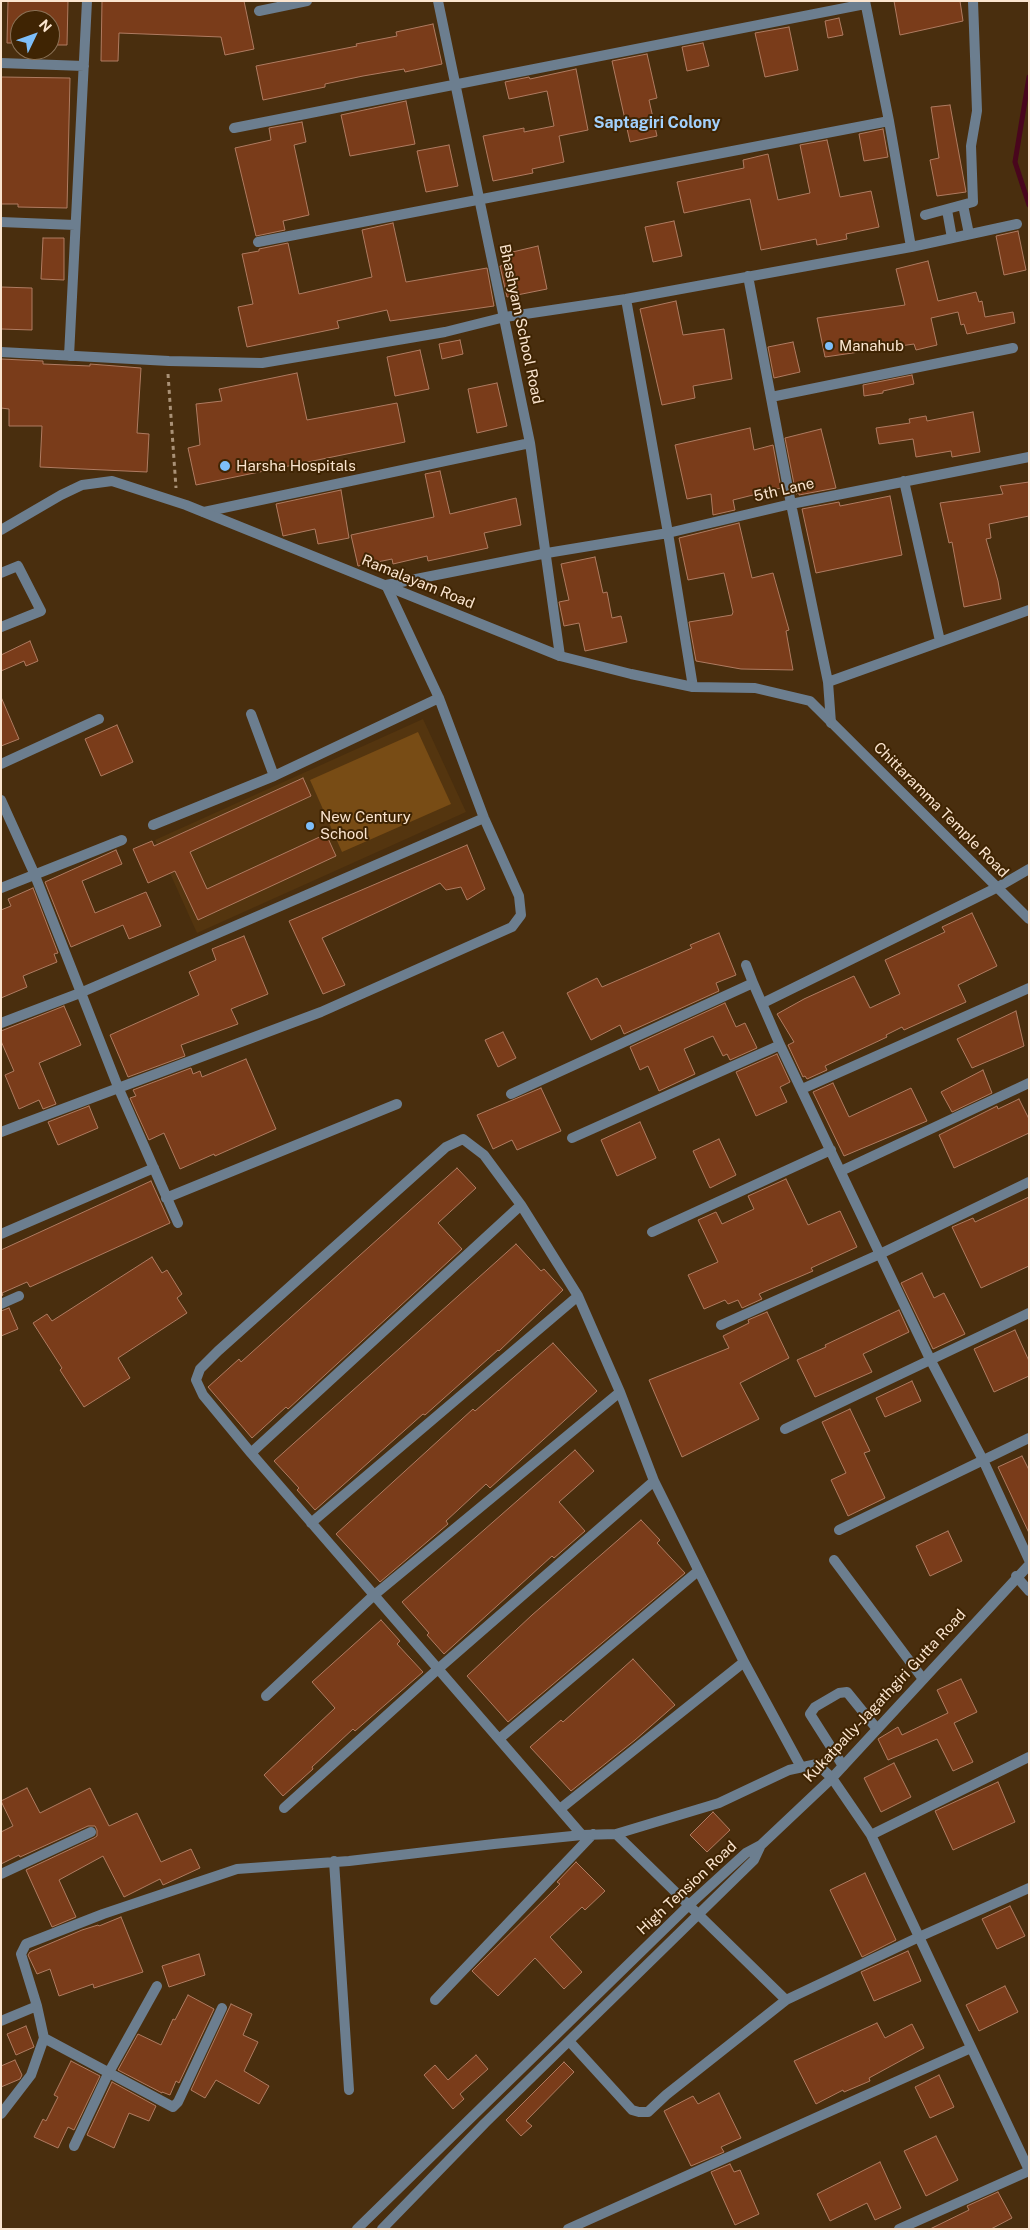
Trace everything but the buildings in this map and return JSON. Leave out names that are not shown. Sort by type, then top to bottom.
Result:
[{"type":"street","points":[[69,356],[87,1]]},
{"type":"street","points":[[259,11],[307,1]]},
{"type":"street","name":"Bhashyam School Road","points":[[438,1],[530,444],[547,553],[560,656]]},
{"type":"street","points":[[926,214],[973,202],[971,146],[977,111],[973,1]]},
{"type":"street","points":[[234,128],[865,3],[889,121],[911,247]]},
{"type":"street","points":[[1,62],[84,66]]},
{"type":"street","points":[[258,242],[889,121]]},
{"type":"street","points":[[963,205],[969,234]]},
{"type":"street","points":[[947,210],[952,238]]},
{"type":"street","points":[[1,222],[75,225]]},
{"type":"street","points":[[1,352],[169,361],[262,363],[445,332],[505,317],[626,299],[911,247],[1016,224]]},
{"type":"street","points":[[748,276],[791,504],[828,682],[831,723]]},
{"type":"street","points":[[626,299],[668,533],[693,687]]},
{"type":"street","points":[[771,397],[1014,348]]},
{"type":"street","points":[[204,512],[530,444]]},
{"type":"street","name":"5th Lane","points":[[386,585],[547,553],[668,533],[791,504],[1029,457]]},
{"type":"street","name":"Ramalayam Road","points":[[1,530],[54,498],[82,485],[112,481],[176,501],[560,656],[693,687],[755,688],[810,701],[831,723]]},
{"type":"street","points":[[904,481],[940,641]]},
{"type":"street","points":[[1,573],[18,566],[41,611],[1,627]]},
{"type":"street","points":[[1,1132],[321,1012],[512,927],[521,915],[519,896],[484,818],[439,698],[386,585]]},
{"type":"street","points":[[828,682],[1029,610]]},
{"type":"street","points":[[153,824],[274,776],[439,698]]},
{"type":"street","points":[[251,714],[274,776]]},
{"type":"street","points":[[1,764],[99,719]]},
{"type":"street","name":"Chittaramma Temple Road","points":[[831,723],[1029,919]]},
{"type":"street","points":[[1,800],[34,873],[118,1087],[178,1223]]},
{"type":"street","points":[[1,1023],[80,992],[484,818]]},
{"type":"street","points":[[1,888],[34,873],[122,840]]},
{"type":"street","points":[[763,1003],[1029,870]]},
{"type":"street","points":[[746,965],[780,1045],[930,1359],[983,1460],[1029,1560]]},
{"type":"street","points":[[511,1094],[753,983]]},
{"type":"street","points":[[802,1089],[1029,988]]},
{"type":"street","points":[[572,1138],[780,1045]]},
{"type":"street","points":[[841,1171],[1029,1082]]},
{"type":"street","points":[[166,1198],[397,1104]]},
{"type":"street","points":[[588,1834],[560,1809],[374,1596],[203,1395],[196,1380],[200,1369],[218,1351],[446,1147],[463,1139],[484,1156],[521,1204],[578,1296],[620,1392],[654,1481],[744,1662],[801,1767]]},
{"type":"street","points":[[652,1232],[830,1150]]},
{"type":"street","points":[[1,1234],[154,1168]]},
{"type":"street","points":[[721,1325],[880,1254],[1029,1182]]},
{"type":"street","points":[[251,1453],[521,1204]]},
{"type":"street","points":[[1,1304],[20,1296]]},
{"type":"street","points":[[311,1523],[578,1296]]},
{"type":"street","points":[[785,1429],[930,1359],[1029,1314]]},
{"type":"street","points":[[266,1696],[374,1596],[620,1392]]},
{"type":"street","points":[[839,1530],[909,1498],[1029,1438]]},
{"type":"street","points":[[284,1808],[438,1669],[654,1481]]},
{"type":"street","points":[[834,1560],[923,1678]]},
{"type":"street","name":"Kukatpally-Jagathgiri Gutta Road","points":[[761,1845],[832,1778],[1016,1576],[1029,1565]]},
{"type":"street","points":[[500,1739],[698,1571]]},
{"type":"street","points":[[1016,1576],[1029,1591]]},
{"type":"street","points":[[560,1809],[744,1662]]},
{"type":"street","points":[[843,1766],[810,1714],[815,1707],[839,1693],[847,1692],[876,1729]]},
{"type":"street","points":[[871,1835],[1029,1757]]},
{"type":"street","points":[[1,2114],[31,2075],[44,2038],[37,2006],[21,1954],[26,1944],[103,1914],[237,1869],[349,1861],[588,1834],[616,1834],[719,1804],[789,1770],[817,1764],[832,1778],[871,1835],[1029,2170],[899,2229]]},
{"type":"street","points":[[1,1874],[91,1832]]},
{"type":"street","points":[[435,2000],[588,1834]]},
{"type":"street","points":[[616,1834],[786,2000]]},
{"type":"street","name":"High Tension Road","points":[[357,2229],[689,1906],[746,1853],[761,1845]]},
{"type":"street","name":"High Tension Road","points":[[382,2229],[568,2041],[754,1860],[761,1845]]},
{"type":"street","points":[[334,1861],[349,2090]]},
{"type":"street","points":[[568,2041],[632,2110],[648,2112],[666,2095],[786,2000],[919,1937],[1029,1888]]},
{"type":"street","points":[[74,2146],[108,2074],[157,1986]]},
{"type":"street","points":[[1,2021],[37,2006]]},
{"type":"street","points":[[44,2038],[108,2074],[173,2107],[178,2102],[222,2008]]},
{"type":"street","points":[[568,2229],[971,2048]]},
{"type":"path","points":[[169,361],[176,501]]},
{"type":"shaded area","name":"New Century School","points":[[423,719],[466,812],[197,933],[155,840]]},
{"type":"shaded area","points":[[418,732],[451,804],[342,852],[310,780]]},
{"type":"waterway","points":[[1029,77],[1015,162],[1029,205]]},
{"type":"place","name":"Manahub","points":[[829,346]]},
{"type":"place","name":"Harsha Hospitals","points":[[225,466]]},
{"type":"place","name":"New Century School","points":[[310,826]]},
{"type":"district","name":"Saptagiri Colony","points":[[657,123]]}]
